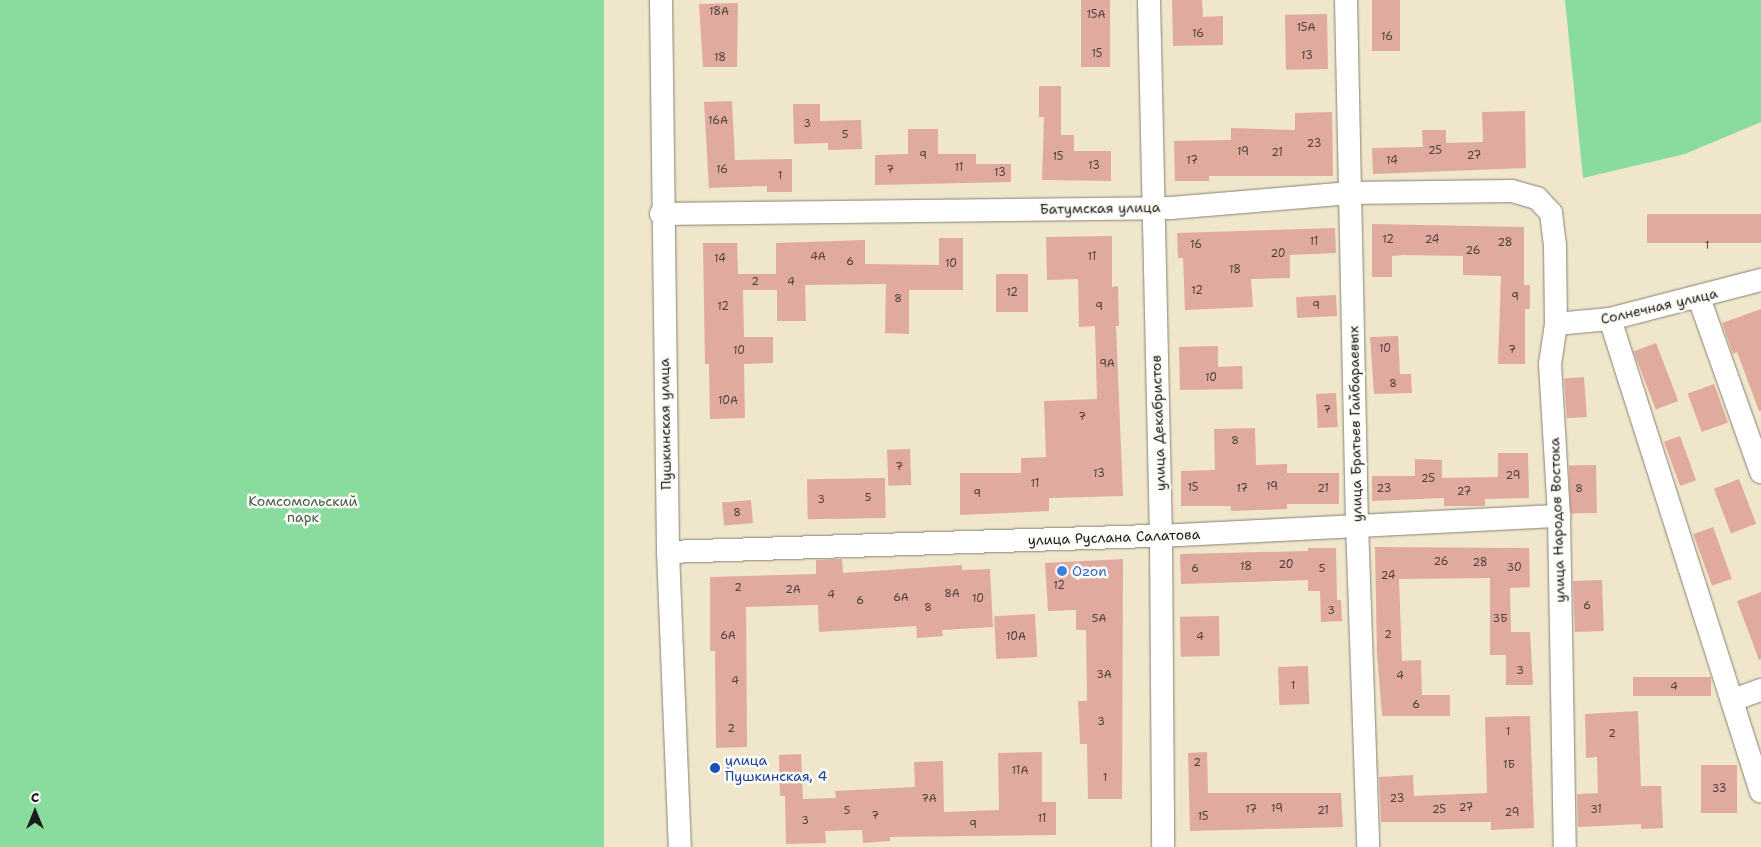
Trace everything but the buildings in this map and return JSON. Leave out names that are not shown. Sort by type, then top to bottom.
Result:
[{"type":"street","name":"Пушкинская улица","points":[[661,0],[661,214],[668,552],[680,847]]},
{"type":"street","name":"улица Декабристов","points":[[1149,0],[1152,207],[1161,536],[1163,847]]},
{"type":"street","name":"улица Братьев Гайбараевых","points":[[1346,0],[1357,524],[1368,847]]},
{"type":"street","name":"Батумская улица","points":[[661,214],[1152,207],[1350,193],[1512,191],[1537,198]]},
{"type":"street","name":"улица Народов Востока","points":[[1537,198],[1551,213],[1555,245],[1556,324],[1550,364],[1559,516],[1564,847]]},
{"type":"street","name":"Солнечная улица","points":[[1556,324],[1610,319],[1699,298],[1761,280]]},
{"type":"street","points":[[1699,298],[1761,472]]},
{"type":"street","points":[[1610,319],[1761,791]]},
{"type":"street","name":"улица Руслана Салатова","points":[[668,552],[1161,536],[1357,524],[1559,516]]},
{"type":"street","points":[[1733,700],[1761,690]]},
{"type":"green space","name":"Комсомольский парк","points":[[0,0],[604,0],[604,847],[0,847]]},
{"type":"green space","points":[[1565,0],[1761,0],[1761,122],[1685,154],[1583,178]]},
{"type":"place","name":"Ozon","points":[[1062,571]]},
{"type":"place","name":"улица Пушкинская, 4","points":[[715,768]]}]
